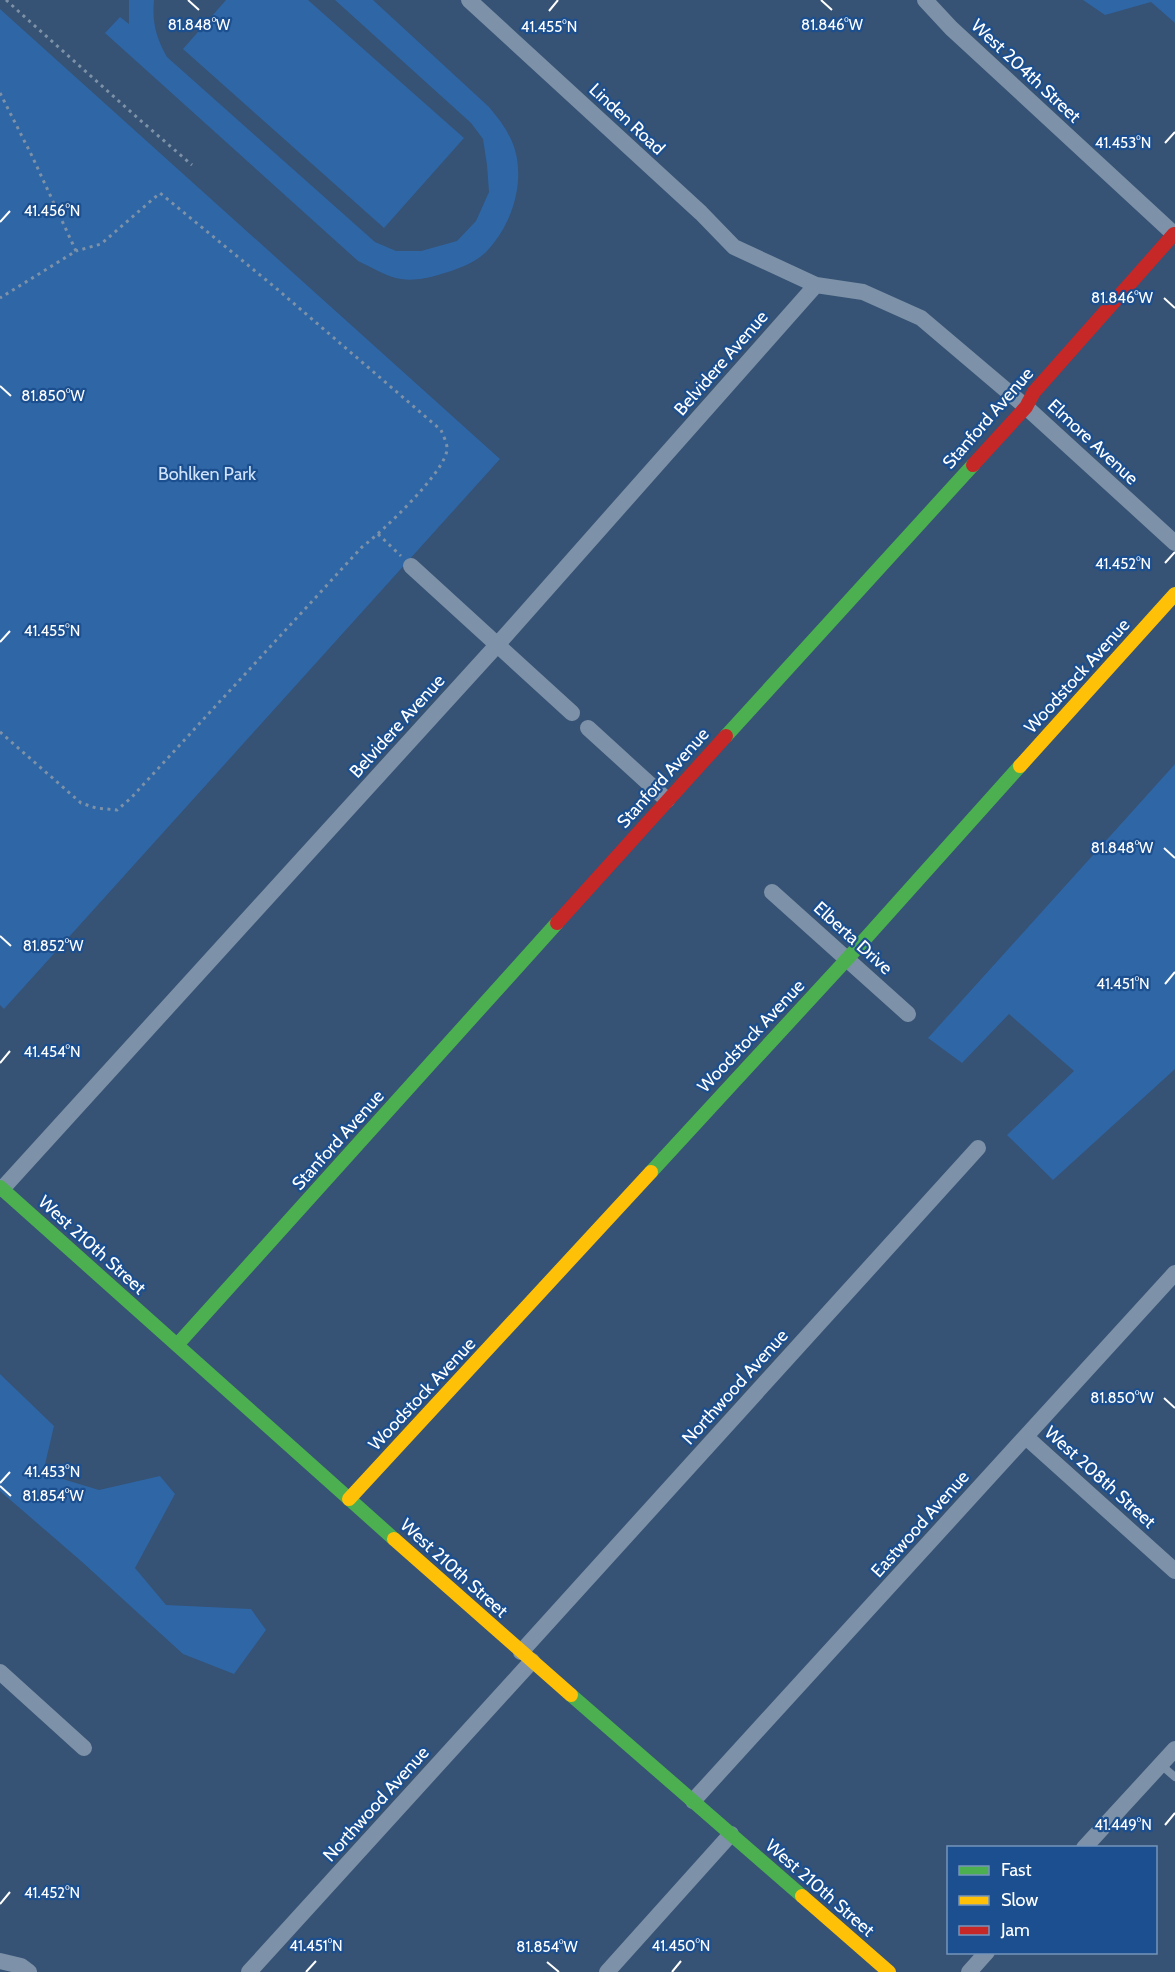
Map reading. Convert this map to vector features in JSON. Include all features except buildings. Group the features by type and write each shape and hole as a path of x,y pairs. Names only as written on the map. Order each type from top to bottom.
{"street":[{"name":"Linden Road","path":"470,0 701,213 734,247 763,260"},
{"name":"West 204th Street","path":"929,4 951,28 1174,235"},
{"name":"Stanford Avenue","path":"177,1345 667,800 1026,406 1034,392 1174,235"},
{"name":"Elmore Avenue","path":"763,260 816,285 863,292 921,318 1026,406 1175,543"},
{"name":"Belvidere Avenue","path":"1,1188 498,644 816,285"},
{"path":"411,566 572,713"},
{"name":"Woodstock Avenue","path":"349,1499 848,958 1175,594"},
{"path":"588,728 667,800"},
{"name":"Elberta Drive","path":"772,892 909,1014"},
{"name":"Northwood Avenue","path":"249,1972 978,1148"},
{"name":"West 210th Street","path":"1,1188 349,1499 889,1972"},
{"name":"Eastwood Avenue","path":"693,1801 1175,1273"},
{"name":"West 208th Street","path":"1026,1437 1175,1570"},
{"path":"0,1672 84,1748"},
{"path":"1086,1846 1175,1749"},
{"path":"607,1972 731,1834"},
{"path":"969,1972 986,1954"},
{"path":"0,1961 21,1966 29,1972"}],"lane":[{"path":"1160,1764 1175,1777"}],"path":[{"path":"6,0 192,165"},
{"path":"0,93 76,251"},
{"path":"0,298 76,251 101,243 160,193 276,288 441,430 447,448 442,466 378,534 362,547 131,798 117,810 96,808 81,802 0,732"},
{"path":"378,534 411,566"}],"green space":[{"path":"129,0 154,0 156,30 167,57 375,242 396,251 421,251 457,241 476,221 489,192 483,139 471,123 335,0 373,0 489,107 507,132 518,163 517,191 509,218 495,242 476,260 426,278 411,280 396,278 358,261 105,33 120,17 129,24"},
{"path":"226,0 308,0 464,138 384,228 183,49"},
{"path":"1083,0 1175,0 1175,23 1151,2 1105,15"},
{"name":"Bohlken Park","path":"0,9 500,459 4,1009 0,1005"},
{"path":"1175,764 1175,1069 1053,1180 1007,1135 1074,1071 1009,1014 962,1063 928,1038"},
{"path":"0,1374 54,1426 43,1473 99,1490 160,1476 175,1494 135,1568 166,1605 251,1609 266,1630 234,1674 183,1654 0,1491"}],"traffic: fast":[{"path":"726,736 973,465"},
{"path":"651,1172 848,958 1020,766"},
{"path":"177,1345 557,923"},
{"path":"0,1187 394,1539"},
{"path":"571,1695 802,1896"}],"traffic: slow":[{"path":"1020,766 1175,594"},
{"path":"349,1499 651,1172"},
{"path":"394,1539 571,1695"},
{"path":"802,1896 889,1972"}],"traffic: jam":[{"path":"973,465 1026,407 1034,392 1174,234"},
{"path":"557,923 726,736"}]}
